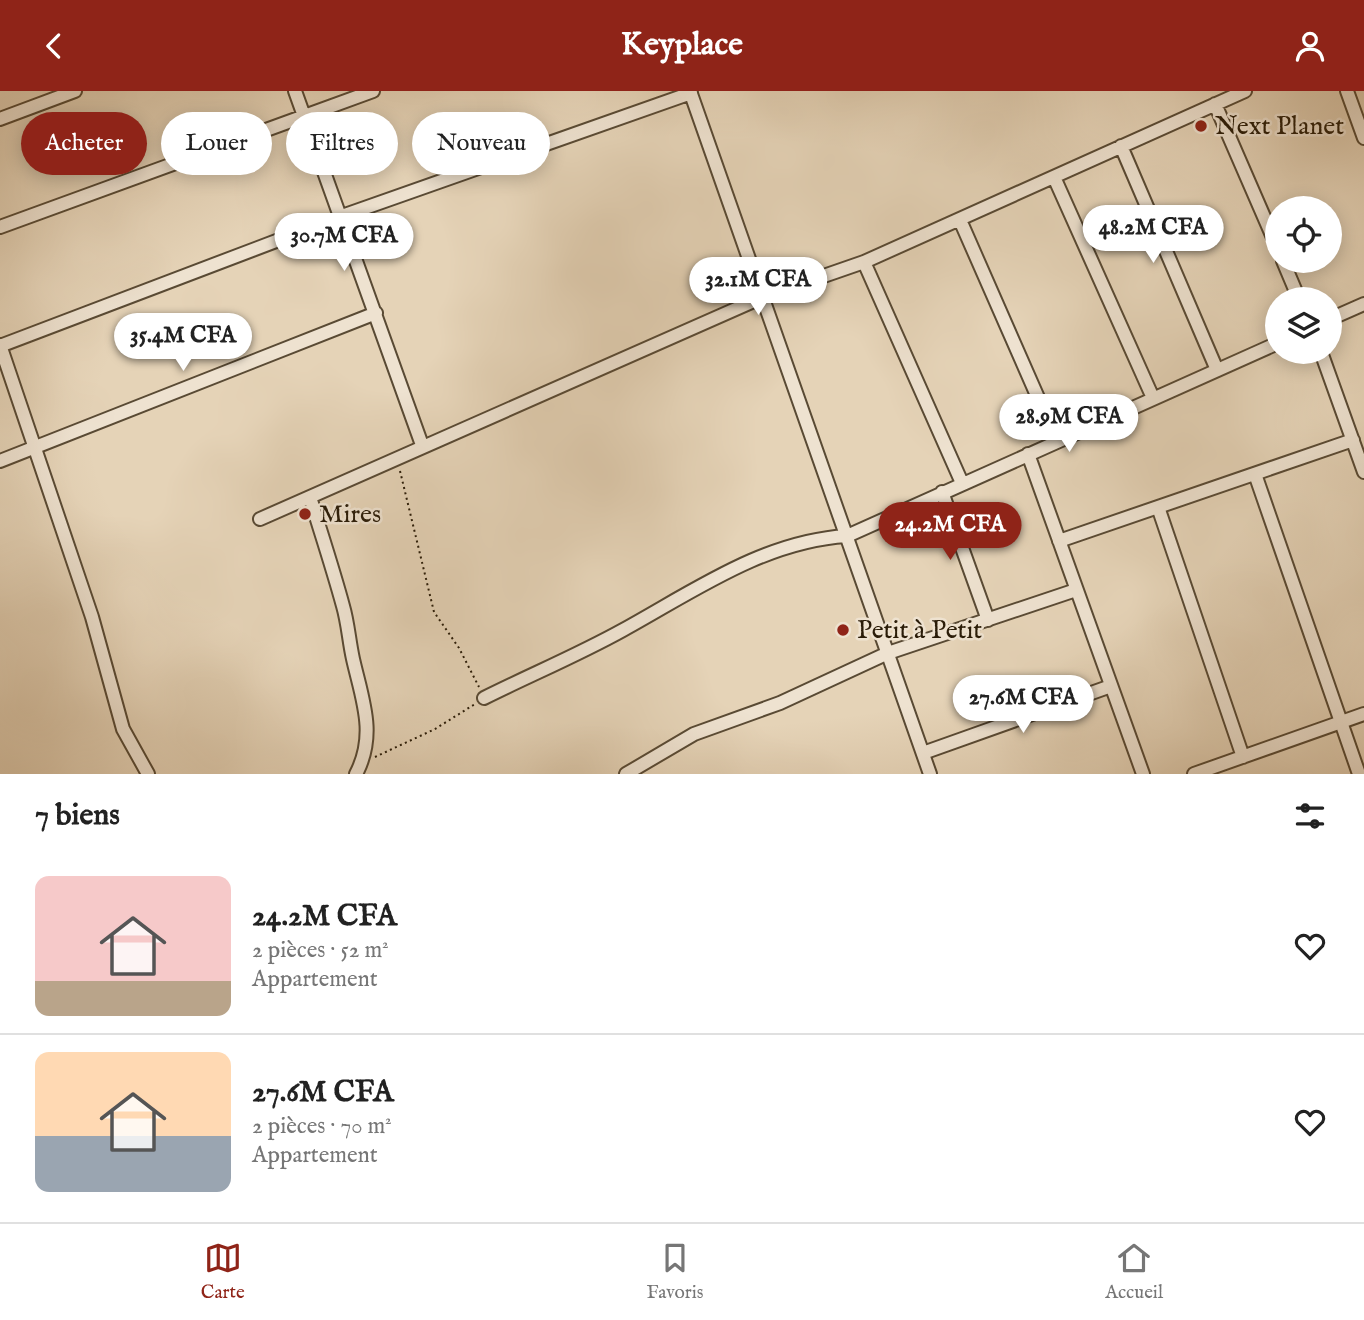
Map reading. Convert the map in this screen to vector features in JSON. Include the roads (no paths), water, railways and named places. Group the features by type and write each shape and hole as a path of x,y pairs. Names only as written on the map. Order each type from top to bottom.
{"street":[{"path":"0,119 75,91"},
{"path":"295,91 303,112"},
{"path":"315,112 373,91"},
{"path":"260,519 422,445 763,297 864,262 1244,91"},
{"path":"1347,91 1364,138"},
{"path":"148,774 123,729 108,667 0,346 342,216 691,92 930,774"},
{"path":"1215,104 1265,219"},
{"path":"0,227 286,123"},
{"path":"1121,146 1217,370"},
{"path":"326,175 422,445"},
{"path":"1054,177 1153,398"},
{"path":"960,220 1057,441"},
{"path":"864,262 962,483"},
{"path":"1342,314 1364,304"},
{"path":"0,461 376,313"},
{"path":"484,698 622,631 766,554 817,538 847,536 1265,349"},
{"path":"1325,364 1364,472"},
{"path":"1059,541 1353,440"},
{"path":"1028,454 1143,774"},
{"path":"1255,474 1359,774"},
{"path":"942,492 988,620"},
{"path":"310,497 343,607 352,659 366,702 368,733 359,768"},
{"path":"1158,507 1243,757"},
{"path":"626,774 694,734 780,703 888,653 1076,590"},
{"path":"923,753 1111,687"},
{"path":"1194,774 1364,714"}],"place":[{"name":"Next Planet","path":"1201,126"},
{"name":"Mires","path":"305,514"},
{"name":"Petit à Petit","path":"843,630"}]}
